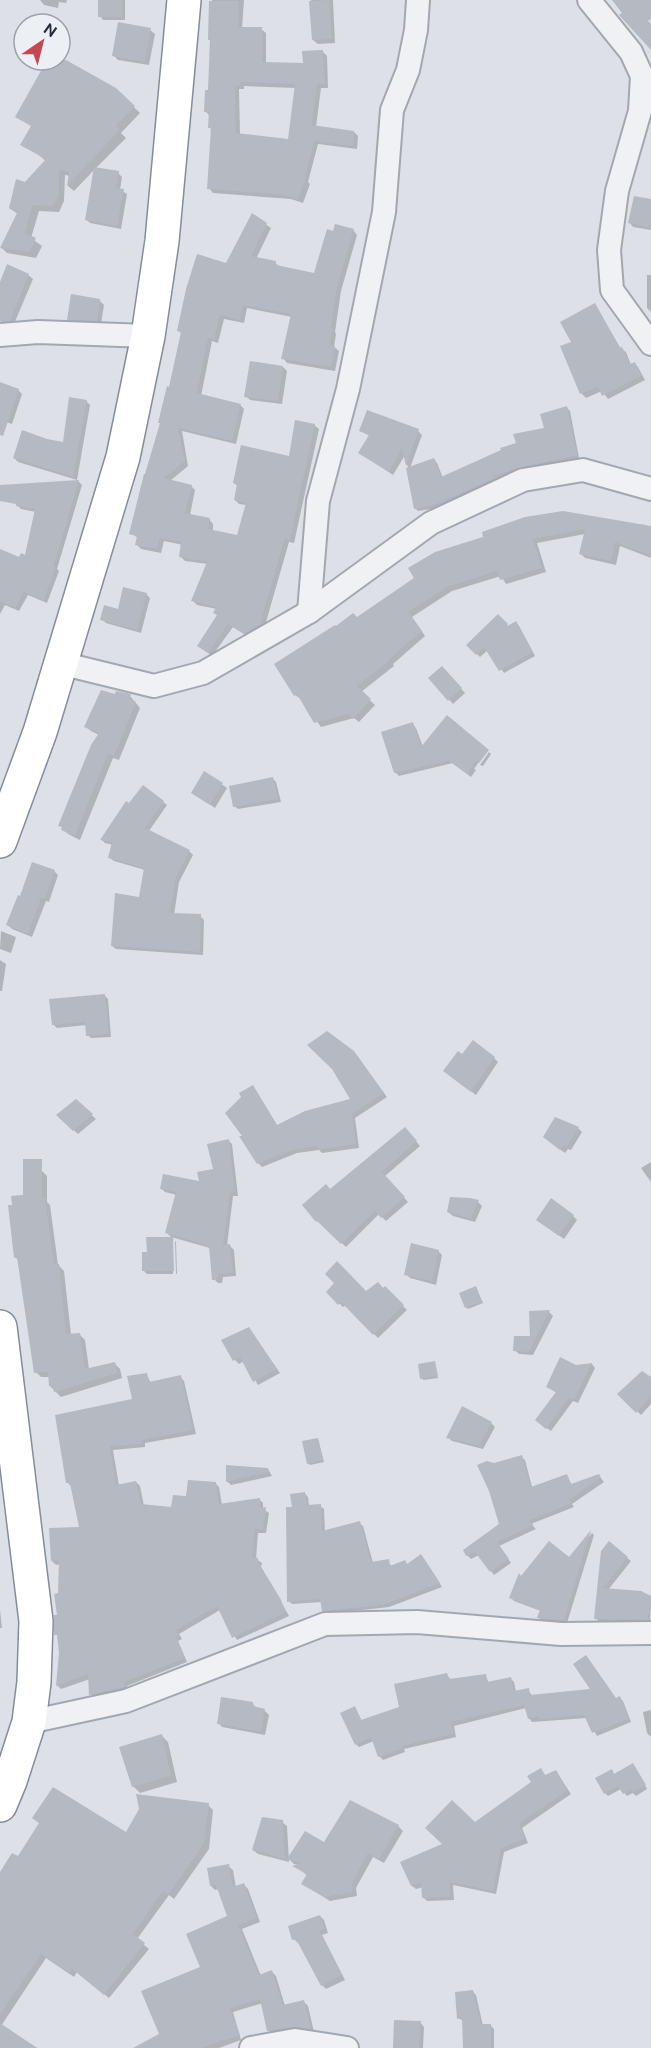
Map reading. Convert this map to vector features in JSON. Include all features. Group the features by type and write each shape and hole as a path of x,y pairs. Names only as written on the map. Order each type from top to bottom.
{"highway":[{"path":"0,841 40,732 123,457 148,336 162,241 184,0"},
{"path":"0,1327 6,1420 36,1621 34,1682 29,1722 0,1805"}],"street":[{"path":"309,612 318,501 348,389 384,212 392,110 408,70 416,30 418,0"},
{"path":"589,0 631,52 642,76 641,145 616,200 609,250 612,290 651,344"},
{"path":"0,335 38,332 148,336"},
{"path":"60,663 154,686 203,673 309,612 431,523 523,480 583,470 651,489"},
{"path":"29,1722 126,1701 325,1624 417,1622 561,1634 651,1633"},
{"path":"251,2048 295,2040 347,2048"}],"building":[{"path":"98,0 122,0 122,17 98,17"},
{"path":"329,0 332,39 312,40 309,1"},
{"path":"612,0 651,0 651,19 648,21 651,24 651,50 619,15 622,13"},
{"path":"209,1 239,1 238,27 262,27 262,62 303,63 302,51 323,50 325,84 317,84 312,125 354,131 353,146 314,141 306,178 298,200 286,195 207,189 211,128 208,128 209,112 204,112 205,90 208,90 210,40 208,40","holes":["241,82 295,84 288,139 236,133 235,86 240,86"]},
{"path":"118,22 151,28 145,62 112,56"},
{"path":"72,63 116,88 135,106 116,126 120,130 67,186 69,172 59,170 59,194 53,206 32,205 25,233 36,238 30,252 0,248 18,211 9,208 16,179 25,182 46,159 20,145 31,126 15,117 40,72 72,72"},
{"path":"94,167 119,171 116,188 124,189 117,226 85,220"},
{"path":"634,196 651,199 651,228 628,223"},
{"path":"252,213 267,223 251,256 276,261 276,265 314,273 327,229 333,231 335,224 354,229 337,287 331,328 333,328 330,345 335,346 331,367 281,359 291,314 243,305 240,320 220,315 214,339 208,338 197,393 241,404 232,441 178,428 185,461 164,478 192,485 185,513 210,518 208,529 237,535 246,503 234,500 237,484 233,483 241,445 289,456 295,420 315,424 290,540 285,538 260,624 244,634 228,624 208,653 197,646 217,615 213,613 216,607 191,601 207,562 179,557 181,542 160,538 157,549 135,545 137,536 129,534 160,423 158,423 167,386 169,387 181,332 177,331 186,289 197,254 226,263"},
{"path":"7,264 29,274 10,321 0,321 0,282"},
{"path":"71,294 100,299 97,321 67,320"},
{"path":"595,303 630,364 635,362 641,376 602,396 598,387 580,394 560,346 571,342 560,322"},
{"path":"250,361 283,366 278,401 244,397"},
{"path":"0,382 19,389 3,436 0,435"},
{"path":"69,397 87,400 73,477 13,458 22,430 63,442"},
{"path":"567,406 577,455 518,468 494,476 495,478 434,505 414,509 406,468 434,458 441,477 501,450 500,448 516,443 513,434 544,428 540,414"},
{"path":"367,410 419,429 406,466 402,449 389,472 358,453 369,435 359,431"},
{"path":"79,480 54,565 56,566 44,600 24,592 15,608 0,601 0,549 19,557 21,553 25,555 35,509 0,501 0,485"},
{"path":"563,511 651,526 651,556 615,542 611,561 579,554 585,529 533,539 542,568 500,580 497,571 447,587 408,612 422,631 357,686 371,699 353,719 348,714 314,723 297,694 294,696 274,664 353,613 357,617 414,578 408,568 435,552 483,537 482,532 525,517"},
{"path":"123,587 147,593 137,630 100,620 104,605 118,609"},
{"path":"498,614 508,624 504,628 516,621 533,652 499,671 484,647 476,655 466,645"},
{"path":"442,666 462,688 448,701 428,678"},
{"path":"101,690 115,694 116,691 131,694 129,699 136,702 114,756 108,754 75,836 61,830 62,827 58,826 91,745 99,733 84,727"},
{"path":"447,715 489,750 479,763 476,761 467,774 449,761 394,773 381,732 413,722 421,747"},
{"path":"204,771 223,783 210,805 191,793"},
{"path":"273,777 278,799 233,807 229,786"},
{"path":"143,785 164,801 145,828 190,850 176,877 170,913 201,914 200,952 111,946 115,893 139,897 144,868 108,858 112,842 100,840 126,801 129,803"},
{"path":"32,862 55,870 45,899 41,898 28,934 6,925 18,895 20,896"},
{"path":"105,994 109,1034 86,1036 85,1022 52,1025 49,999"},
{"path":"327,1031 354,1051 384,1093 352,1114 356,1144 317,1150 317,1146 293,1150 257,1164 239,1136 242,1136 225,1113 241,1097 239,1093 253,1085 277,1125 305,1111 350,1099 332,1069 307,1045"},
{"path":"473,1040 495,1057 471,1092 443,1071 458,1051 462,1054"},
{"path":"76,1099 93,1114 73,1131 56,1115"},
{"path":"555,1117 579,1127 567,1147 563,1146 560,1150 543,1137"},
{"path":"405,1127 417,1141 382,1172 405,1197 381,1218 375,1211 341,1244 316,1222 302,1205 326,1184 330,1189"},
{"path":"229,1139 235,1192 230,1193 223,1245 230,1244 233,1273 219,1274 218,1280 212,1280 209,1246 165,1233 176,1192 160,1189 163,1174 199,1181 197,1172 213,1169 207,1144"},
{"path":"23,1159 42,1159 42,1199 45,1198 54,1264 59,1264 66,1334 80,1333 85,1369 115,1362 118,1373 54,1392 53,1386 49,1386 48,1372 34,1373 17,1257 14,1258 8,1205 12,1205 11,1196 23,1195"},
{"path":"450,1197 479,1200 471,1219 447,1212"},
{"path":"551,1198 574,1215 559,1236 536,1220"},
{"path":"146,1237 173,1237 174,1271 142,1271 142,1252 147,1252"},
{"path":"411,1243 439,1250 432,1281 404,1275"},
{"path":"337,1261 366,1291 378,1282 404,1305 373,1335 341,1302 338,1305 326,1292 334,1283 325,1274"},
{"path":"476,1286 482,1302 465,1308 459,1293"},
{"path":"550,1310 529,1352 513,1351 514,1336 530,1336 529,1311"},
{"path":"249,1327 277,1369 253,1382 240,1357 233,1361 221,1340"},
{"path":"560,1357 576,1365 592,1363 574,1400 569,1398 546,1429 535,1420 556,1392 546,1387"},
{"path":"435,1361 438,1376 420,1379 418,1364"},
{"path":"642,1371 651,1377 651,1397 636,1413 617,1394"},
{"path":"147,1373 149,1382 181,1375 193,1430 142,1440 142,1444 110,1446 116,1485 136,1481 141,1504 171,1507 173,1495 186,1496 188,1480 216,1482 219,1504 260,1498 260,1508 266,1507 263,1530 255,1529 252,1557 258,1558 258,1562 286,1612 232,1638 217,1606 176,1630 179,1635 176,1637 185,1658 124,1682 125,1687 89,1695 88,1674 56,1686 59,1653 57,1635 54,1635 54,1615 57,1615 54,1594 58,1593 59,1561 51,1561 49,1528 79,1527 70,1483 66,1483 55,1415 132,1399 127,1376"},
{"path":"462,1406 492,1422 479,1446 446,1438"},
{"path":"318,1438 323,1460 307,1464 302,1441"},
{"path":"522,1455 531,1487 567,1474 571,1484 599,1474 601,1478 569,1500 572,1503 528,1521 534,1525 497,1542 509,1559 490,1572 475,1552 466,1556 463,1550 499,1524 489,1491 477,1465"},
{"path":"226,1465 268,1468 269,1472 226,1482"},
{"path":"305,1492 307,1505 321,1504 322,1531 360,1521 371,1562 389,1559 390,1566 405,1560 407,1564 421,1554 440,1583 383,1605 322,1611 320,1599 287,1602 286,1507 292,1507 290,1494"},
{"path":"591,1530 564,1620 537,1618 540,1610 509,1598 519,1573 521,1576 549,1541 569,1557"},
{"path":"609,1541 628,1557 603,1588 641,1591 651,1596 651,1609 647,1620 594,1619 601,1551"},
{"path":"586,1655 616,1698 620,1696 629,1719 592,1733 584,1715 539,1719 538,1716 528,1719 524,1705 451,1722 454,1734 402,1746 403,1748 378,1757 371,1737 355,1745 340,1713 355,1706 361,1720 399,1707 394,1684 447,1673 449,1679 486,1674 487,1682 511,1677 514,1691 529,1688 530,1695 590,1689 573,1664"},
{"path":"221,1697 253,1702 253,1706 265,1709 261,1732 217,1724"},
{"path":"162,1734 171,1776 132,1787 119,1747"},
{"path":"633,1763 646,1785 632,1793 630,1790 623,1794 618,1786 604,1794 595,1778 612,1769 614,1774"},
{"path":"541,1768 545,1775 556,1770 568,1790 519,1824 525,1839 501,1848 493,1891 450,1882 450,1897 422,1898 421,1882 411,1886 400,1862 442,1844 425,1828 452,1800 475,1822 531,1782 527,1776"},
{"path":"53,1787 126,1832 139,1809 136,1794 209,1803 204,1844 168,1895 163,1891 133,1934 145,1943 104,1995 71,1968 68,1973 41,1954 0,2015 0,1872 12,1853 18,1856 39,1823 32,1818"},
{"path":"350,1800 399,1825 379,1859 368,1853 352,1883 353,1892 324,1897 301,1884 307,1874 292,1866 301,1863 287,1859 305,1831 324,1842"},
{"path":"262,1817 283,1820 285,1859 252,1850"},
{"path":"229,1864 233,1887 244,1883 257,1918 238,1925 259,1975 272,1970 283,2005 304,2000 311,2029 293,2027 267,2031 260,1999 230,2008 240,2035 201,2048 133,2048 159,2034 141,1991 200,1967 186,1934 227,1916 216,1885 210,1886 207,1868"},
{"path":"320,1915 325,1929 319,1931 342,1975 321,1986 296,1939 292,1940 288,1926"},
{"path":"473,1990 481,2024 491,2024 491,2048 463,2048 462,2018 457,2019 455,1992"},
{"path":"394,2020 421,2021 419,2048 393,2048"},
{"path":"0,2023 37,2048 0,2048"}]}
